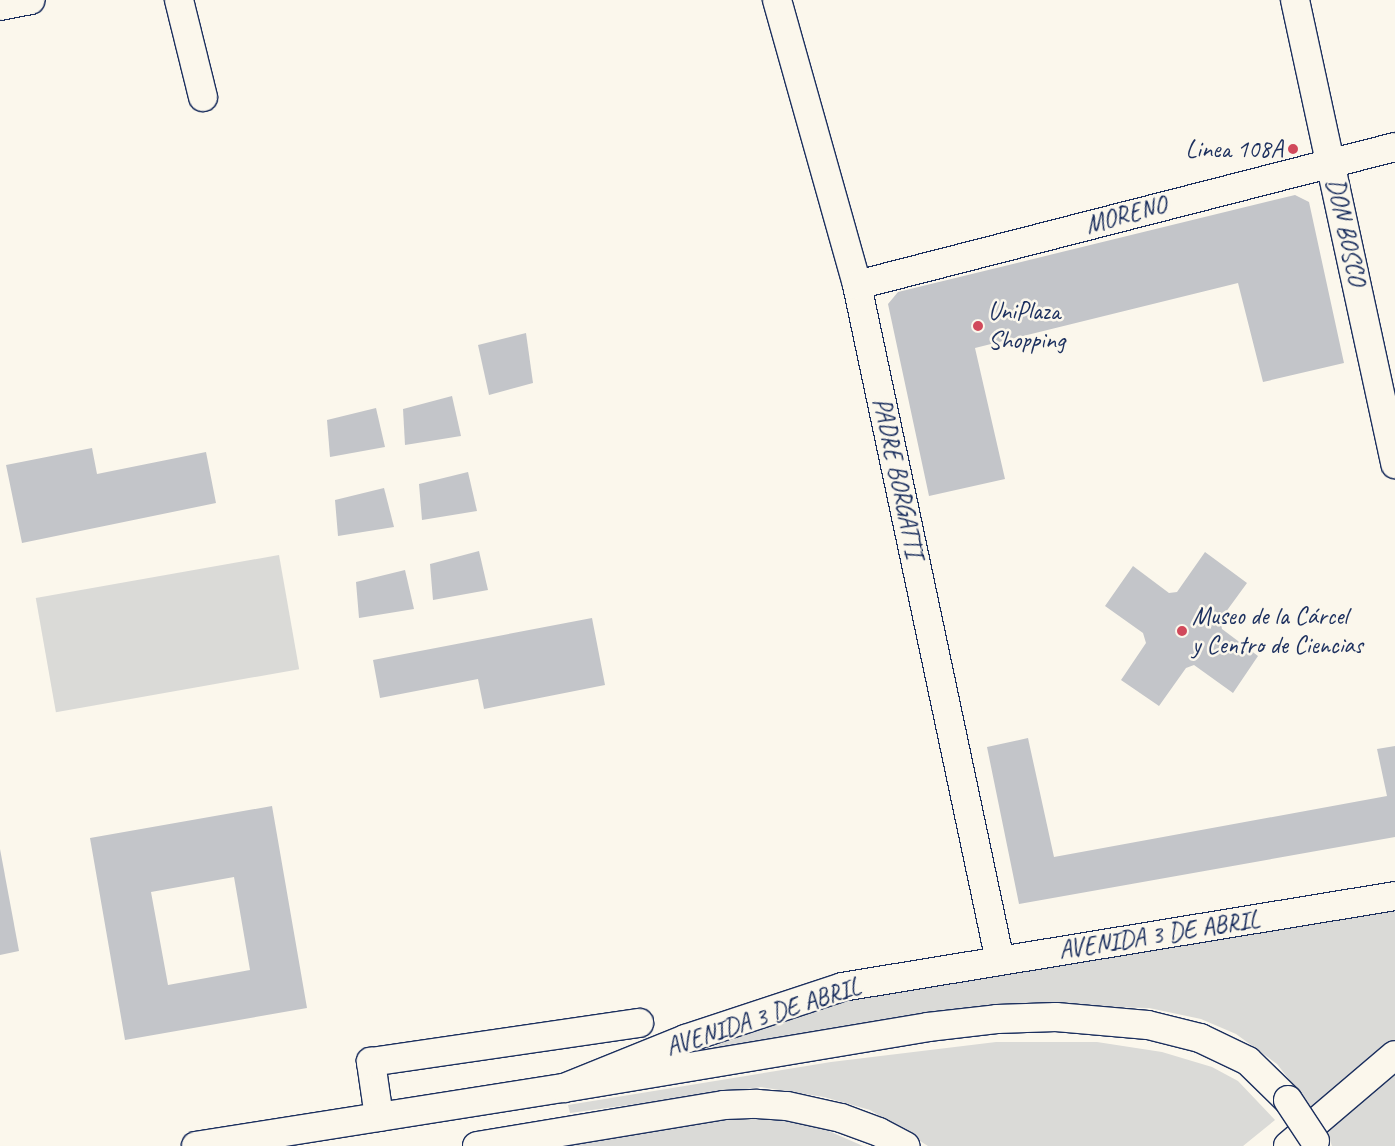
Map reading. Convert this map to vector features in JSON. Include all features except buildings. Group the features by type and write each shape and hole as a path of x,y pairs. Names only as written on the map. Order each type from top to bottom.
{"main road":[{"path":"0,6 30,0"},
{"path":"179,0 203,97"},
{"name":"PADRE BORGATTI","path":"777,0 857,285 1000,961"},
{"name":"DON BOSCO","path":"1295,0 1331,162 1388,393 1395,464"},
{"name":"MORENO","path":"857,285 1395,147"},
{"name":"AVENIDA 3 DE ABRIL","path":"196,1146 564,1088 685,1039 842,987 1395,896"},
{"path":"564,1088 928,1027 997,1019 1056,1017 1148,1025 1200,1038 1248,1061 1288,1100 1317,1143"},
{"path":"379,1117 371,1062 639,1023"},
{"path":"1288,1146 1395,1055"},
{"path":"477,1146 724,1105 757,1104 787,1106 842,1118 879,1132 904,1146"}],"shaded area":[{"path":"279,555 299,669 56,712 36,598"},
{"path":"1395,910 1395,1046 1316,1114 1277,1064 1236,1034 1201,1019 1149,1008 1052,1006 706,1054 708,1049 803,1009 941,980 1144,951"},
{"path":"996,1042 1097,1042 1162,1052 1212,1067 1238,1081 1275,1120 1243,1146 928,1146 870,1110 824,1097 761,1087 570,1113 568,1105 831,1062"},
{"path":"1395,1067 1395,1146 1332,1146 1325,1127"},
{"path":"725,1115 806,1121 863,1146 537,1146"}],"place":[{"name":"Linea 108A","path":"1293,149"},
{"name":"UniPlaza Shopping","path":"978,326"},
{"name":"Museo de la Cárcel y Centro de Ciencias","path":"1182,631"}]}
